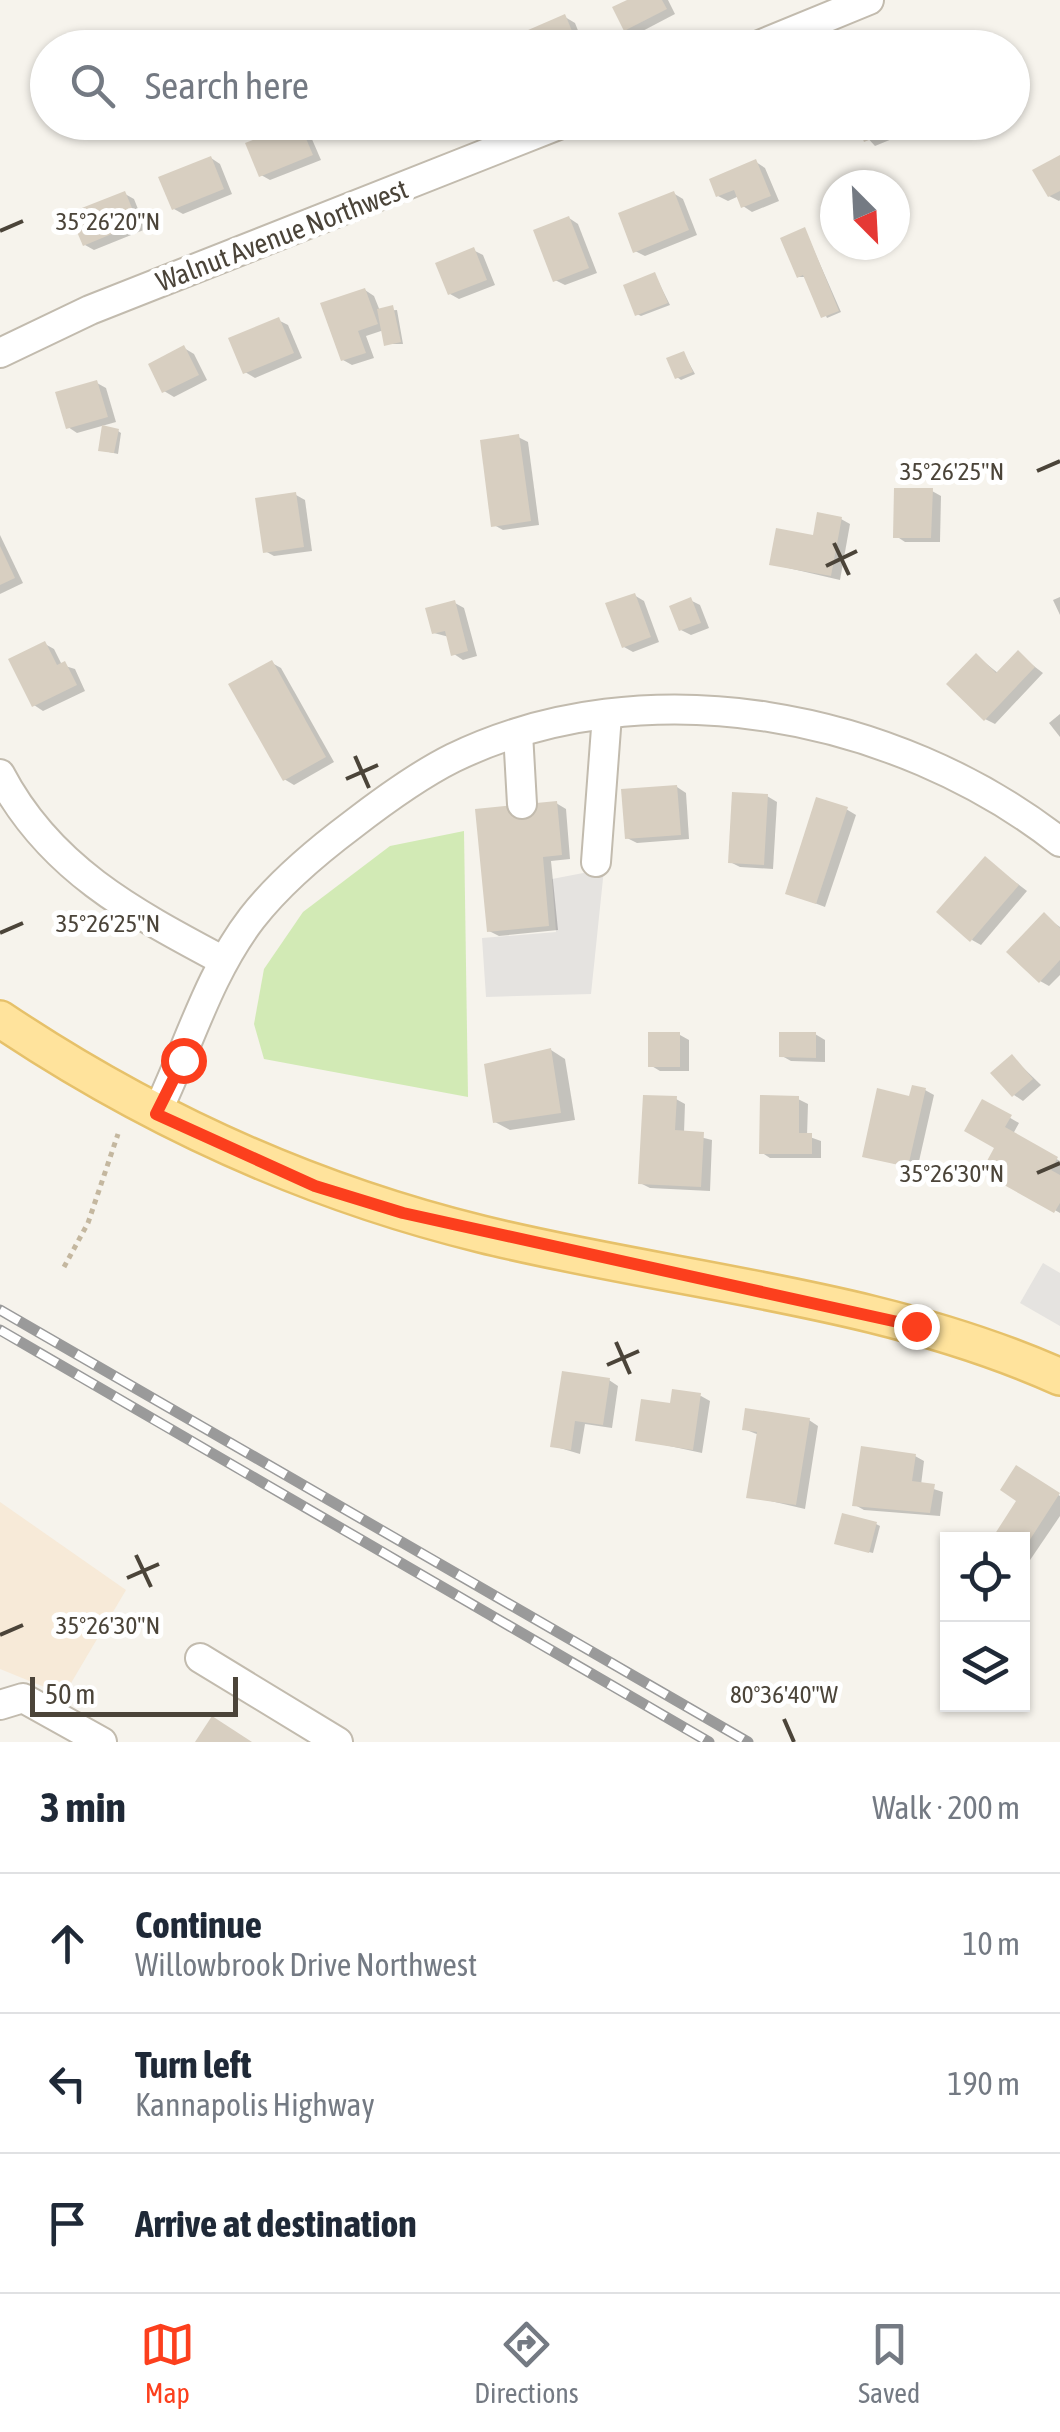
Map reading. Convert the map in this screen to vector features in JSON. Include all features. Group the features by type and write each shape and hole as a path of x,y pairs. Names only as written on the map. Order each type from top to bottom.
{"main road":[{"path":"0,1019 156,1114 315,1186 403,1213 916,1326 1008,1354 1060,1376"}],"street":[{"path":"796,30 869,0"},
{"name":"Walnut Avenue Northwest","path":"0,352 90,310 520,140"},
{"path":"156,1114 222,960 275,891 378,805 452,759 518,733 628,711 795,720 855,735 930,764 1060,842"},
{"path":"596,862 607,715"},
{"path":"518,733 522,804"},
{"path":"0,774 26,818 71,868 111,898 222,960"},
{"path":"200,1658 338,1742"},
{"path":"0,1705 24,1698 102,1742"}],"path":[{"path":"64,1267 88,1223 118,1134"}],"shaded area":[{"path":"604,869 591,994 486,997 482,938 556,932 552,879"},
{"path":"1043,1263 1060,1273 1060,1326 1020,1303"},
{"path":"0,1502 126,1590 64,1695 0,1669"}],"green space":[{"path":"464,831 468,1097 264,1059 254,1024 264,969 303,912 390,846"}],"building":[{"path":"627,0 662,0 667,9 624,30 612,7"},
{"path":"565,14 572,30 528,30"},
{"path":"307,140 313,155 259,177 245,143"},
{"path":"1060,155 1060,191 1048,197 1032,170"},
{"path":"211,156 224,189 172,210 158,177"},
{"path":"756,159 771,196 741,208 734,190 716,197 709,179"},
{"path":"125,191 138,223 83,246 69,213"},
{"path":"674,191 689,230 633,253 618,213"},
{"path":"569,216 589,268 553,282 533,230"},
{"path":"805,227 839,311 821,318 803,275 797,278 780,238"},
{"path":"474,247 487,280 448,295 435,263"},
{"path":"655,272 668,303 635,316 623,285"},
{"path":"365,288 378,324 358,331 366,353 341,361 320,303"},
{"path":"393,305 401,342 384,346 377,309"},
{"path":"279,317 294,353 243,374 228,338"},
{"path":"184,345 199,375 162,393 148,364"},
{"path":"684,351 693,372 675,379 666,358"},
{"path":"97,380 108,417 66,429 55,392"},
{"path":"102,425 119,429 114,453 98,451"},
{"path":"519,434 531,521 491,527 480,440"},
{"path":"894,488 933,488 931,538 893,538"},
{"path":"296,492 304,547 263,553 255,498"},
{"path":"817,512 842,517 831,576 769,565 776,528 813,535"},
{"path":"0,546 15,578 0,585"},
{"path":"635,593 651,637 622,648 605,603"},
{"path":"691,597 701,623 679,631 669,606"},
{"path":"455,600 468,651 451,656 445,631 432,634 425,608"},
{"path":"45,641 57,665 65,661 77,685 32,707 8,659"},
{"path":"1018,650 1035,667 984,721 946,684 976,653 996,673"},
{"path":"272,660 326,757 283,781 228,684"},
{"path":"677,785 681,835 625,839 621,789"},
{"path":"732,792 768,794 764,865 728,863"},
{"path":"816,797 848,807 816,904 785,894"},
{"path":"557,801 562,855 543,857 549,926 487,932 475,809"},
{"path":"985,856 1019,885 970,942 936,912"},
{"path":"1044,912 1060,928 1060,960 1039,983 1006,952"},
{"path":"648,1032 680,1032 680,1067 648,1067"},
{"path":"779,1032 816,1032 816,1058 779,1057"},
{"path":"551,1048 561,1113 493,1123 484,1064"},
{"path":"1012,1054 1033,1079 1012,1097 990,1073"},
{"path":"912,1085 926,1088 908,1167 862,1157 877,1088 909,1096"},
{"path":"643,1095 677,1096 675,1130 704,1132 701,1187 638,1184"},
{"path":"760,1095 799,1096 799,1133 812,1133 812,1154 759,1154"},
{"path":"982,1099 1012,1115 1005,1127 1058,1157 1051,1170 1060,1175 1060,1203 1054,1213 981,1172 994,1148 964,1131"},
{"path":"562,1371 610,1378 603,1425 575,1421 571,1450 550,1447"},
{"path":"672,1389 701,1393 693,1450 635,1441 641,1399 670,1403"},
{"path":"745,1408 810,1418 796,1505 746,1498 757,1432 742,1430"},
{"path":"861,1446 916,1454 912,1481 935,1484 930,1513 852,1506"},
{"path":"1016,1465 1060,1493 1030,1540 1030,1532 996,1532 1016,1501 1000,1490"},
{"path":"842,1513 877,1522 869,1553 834,1544"},
{"path":"212,1716 252,1742 195,1742"}],"railway":[{"path":"0,1310 748,1742"},
{"path":"0,1330 709,1742"}],"route":[{"path":"183,1060 156,1114 315,1186 484,1234 916,1326"}]}
